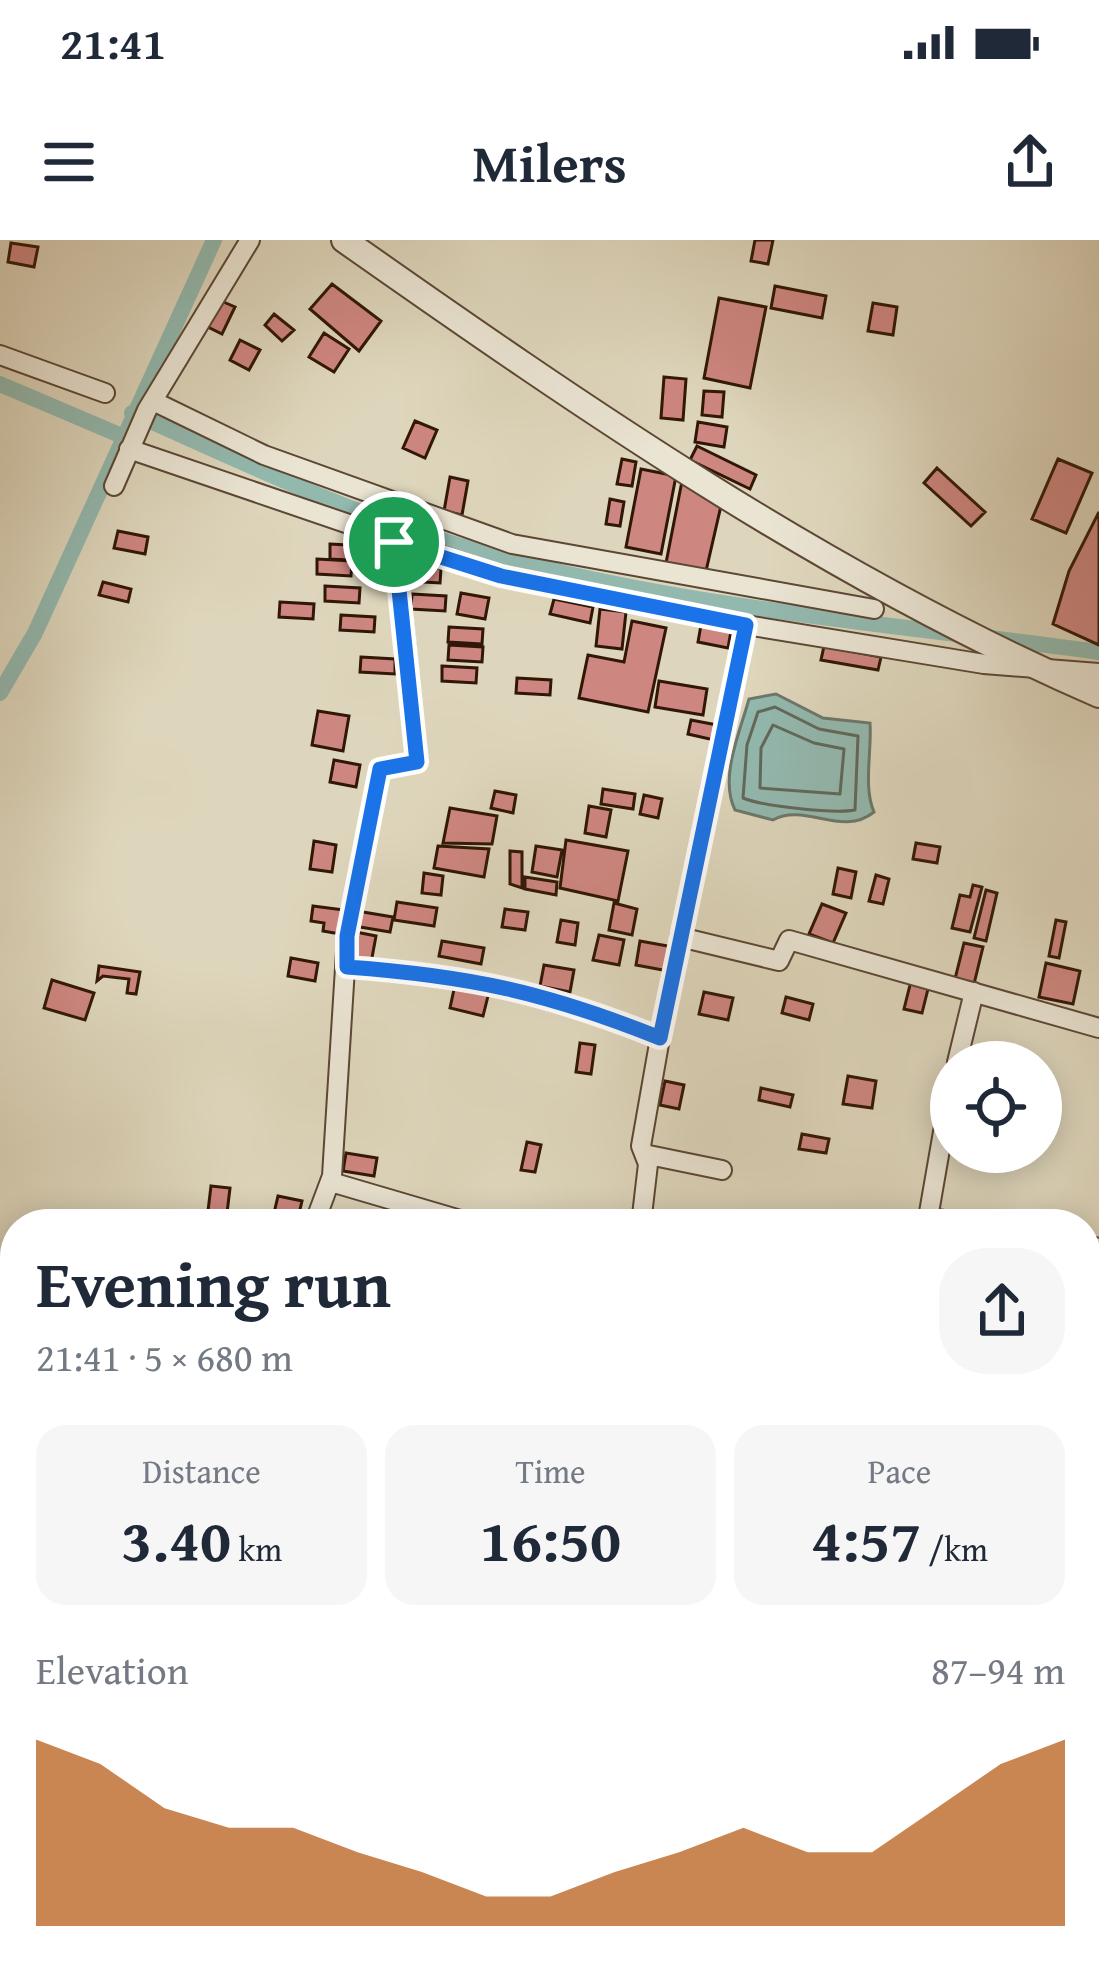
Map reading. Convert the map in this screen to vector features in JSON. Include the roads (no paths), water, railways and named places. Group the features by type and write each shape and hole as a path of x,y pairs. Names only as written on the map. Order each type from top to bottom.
{"street":[{"path":"114,486 150,405 250,240"},
{"path":"344,240 643,446 930,611 1099,695"},
{"path":"0,355 105,393"},
{"path":"150,405 263,455 512,544 874,609"},
{"path":"132,443 394,542 501,576 746,625 1099,673"},
{"path":"320,1209 331,1182 347,936 380,769 417,762 394,542"},
{"path":"641,1209 660,1038 746,625"},
{"path":"680,937 779,961 789,940 1099,1028"},
{"path":"347,967 449,974 558,998 660,1038"},
{"path":"962,1041 974,992"},
{"path":"644,1154 722,1170"},
{"path":"929,1209 936,1173"},
{"path":"331,1182 423,1209"}],"water":[{"path":"776,694 823,718 870,723 868,780 874,812 849,822 798,815 773,820 735,810 730,770 749,699"}],"waterway":[{"path":"0,693 35,633 214,240"},
{"path":"0,384 122,436"},
{"path":"132,413 364,513 524,563 769,610 1099,652"}]}
